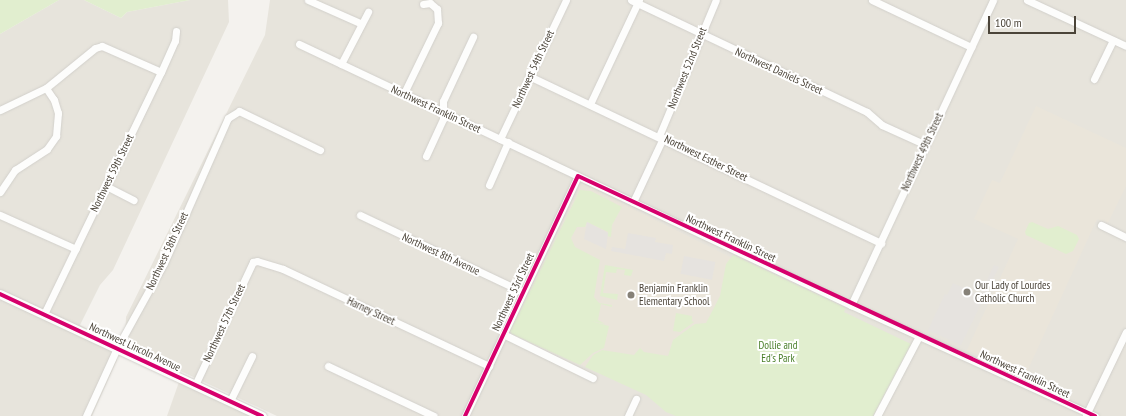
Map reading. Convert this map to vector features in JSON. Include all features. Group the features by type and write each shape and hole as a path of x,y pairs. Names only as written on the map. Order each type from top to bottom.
{"street":[{"path":"308,0 360,23"},
{"name":"Northwest 54th Street","path":"500,139 566,0"},
{"name":"Northwest 52nd Street","path":"633,202 698,44 700,33 716,0"},
{"path":"872,0 971,47"},
{"name":"Northwest 49th Street","path":"851,304 881,243 993,0"},
{"path":"1027,0 1126,46"},
{"path":"590,104 636,1"},
{"name":"Northwest Daniels Street","path":"636,1 867,112 882,125 926,145"},
{"path":"404,93 438,23 438,9 430,2 423,4"},
{"path":"341,64 360,23 368,12"},
{"name":"Northwest 59th Street","path":"44,314 161,72 175,41 176,31"},
{"path":"426,156 444,112 443,101 472,36"},
{"path":"1094,79 1114,40"},
{"name":"Northwest Franklin Street","path":"299,44 919,336 1087,414 1095,416"},
{"path":"0,110 46,88 95,48 102,46 161,72"},
{"name":"Northwest Esther Street","path":"529,76 661,137 881,243"},
{"path":"0,192 15,170 47,149 56,136 58,113 54,100 46,88"},
{"name":"Northwest 58th Street","path":"86,416 117,348 164,263 228,118 239,112 320,150"},
{"path":"489,185 508,142"},
{"name":"Northwest 53rd Street","path":"465,416 578,176"},
{"path":"106,186 134,200"},
{"path":"0,215 76,249"},
{"name":"Northwest 8th Avenue","path":"360,215 523,292"},
{"path":"1101,226 1126,237"},
{"name":"Harney Street","path":"253,262 257,261 283,269 489,366"},
{"name":"Northwest 57th Street","path":"195,384 253,262"},
{"name":"Northwest Lincoln Avenue","path":"0,294 262,416"},
{"path":"1087,414 1126,332"},
{"path":"503,334 593,378"},
{"path":"877,416 919,336"},
{"path":"230,401 252,356"},
{"path":"328,366 434,416"},
{"path":"628,416 636,399"}],"shaded area":[{"path":"59,0 84,0 121,18 127,12 190,0 228,0 229,22 113,270 100,285 80,325 112,342 117,360 92,416 0,416 0,34"},
{"path":"270,0 1126,0 1126,416 277,416 129,347 125,342 126,317 265,35"},
{"path":"1036,106 1126,148 1126,186 1108,223 1097,219 1025,376 967,350 1018,239 974,219 992,180 1000,183"},
{"name":"Benjamin Franklin Elementary School","path":"581,184 750,267 677,408 513,334 511,329"},
{"path":"587,222 608,233 606,249 584,239"},
{"path":"628,233 656,238 655,242 673,245 672,254 666,253 664,261 611,251 612,247 625,249"},
{"path":"684,256 715,262 712,280 681,274"},
{"path":"994,265 999,267 961,345 928,330 945,294 947,295 953,283 980,295"},
{"path":"179,382 251,416 167,416"}],"green space":[{"path":"0,0 59,0 0,34"},
{"path":"84,0 190,0 127,12 121,18"},
{"path":"580,190 591,191 622,207 612,225 611,237 607,236 608,232 587,222 585,227 577,227 571,238 575,247 600,260 594,297 599,303 612,305 612,307 601,304 598,320 605,324 591,321 609,326 604,348 593,353 580,365 512,334 509,330 515,322"},
{"path":"1032,222 1048,229 1058,226 1077,235 1079,239 1073,251 1066,254 1026,235 1025,232 1029,223"},
{"name":"Dollie and Ed's Park","path":"733,255 846,308 844,312 911,344 873,416 676,416 666,412 646,395 585,367 593,355 602,350 634,355 640,348 644,352 668,356 673,340 695,324 706,323 720,296 726,264"},
{"path":"605,265 633,270 631,276 624,275 625,270 617,269 616,273 606,272 603,293 618,294 617,300 600,296"},
{"path":"676,313 692,316 692,321 694,322 680,332 673,331"}],"cycle path":[{"path":"465,416 578,176 1095,416"},
{"path":"0,294 262,416"}],"place":[{"name":"Our Lady of Lourdes Catholic Church","path":"967,292"},
{"name":"Benjamin Franklin Elementary School","path":"631,295"}]}
